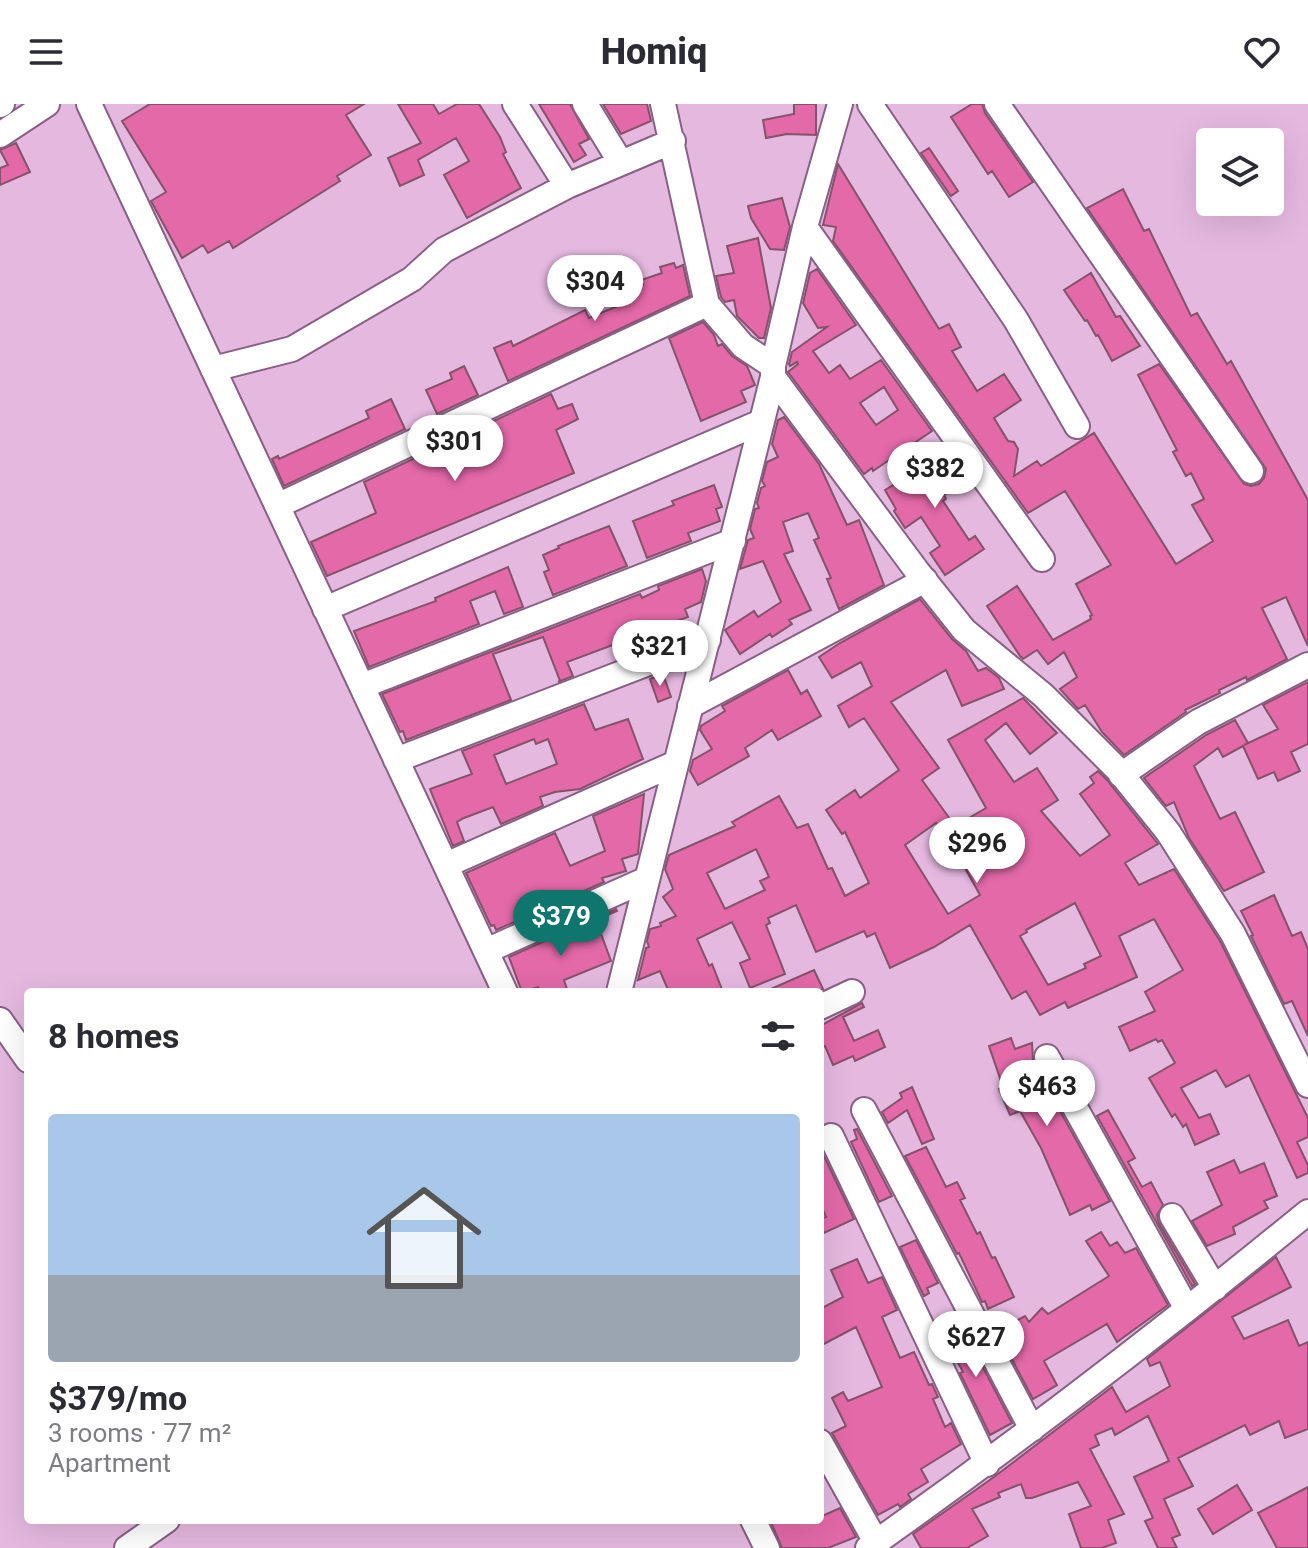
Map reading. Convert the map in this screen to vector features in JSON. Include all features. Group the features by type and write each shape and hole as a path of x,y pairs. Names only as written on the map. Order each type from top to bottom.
{"street":[{"path":"0,135 47,104"},
{"path":"89,104 503,988"},
{"path":"515,104 567,186"},
{"path":"585,104 621,163"},
{"path":"663,104 707,304 743,346 773,372 964,630 1043,695 1121,775 1168,832 1233,934 1308,1085"},
{"path":"620,988 733,541 805,227 840,104"},
{"path":"870,104 1016,320 1077,426"},
{"path":"997,104 1251,471"},
{"path":"213,369 292,349 412,279 444,250 567,186 673,141"},
{"path":"805,227 1042,559"},
{"path":"279,505 707,304"},
{"path":"325,609 761,422"},
{"path":"362,686 733,541"},
{"path":"690,706 925,580"},
{"path":"396,760 708,640"},
{"path":"1121,775 1198,722 1308,665"},
{"path":"446,865 676,763"},
{"path":"486,951 647,879"},
{"path":"824,1005 852,992"},
{"path":"0,1020 24,1054"},
{"path":"1047,1057 1187,1309"},
{"path":"864,1110 1032,1429"},
{"path":"831,1136 987,1464"},
{"path":"824,1450 872,1545 987,1464 1308,1212"},
{"path":"1172,1216 1215,1288"},
{"path":"127,1548 161,1524"},
{"path":"755,1524 767,1548"}],"building":[{"path":"150,104 364,104 346,115 371,155 337,176 340,181 233,248 229,241 208,253 203,245 182,258 151,201 166,192 122,121"},
{"path":"398,104 433,104 439,114 457,104 479,104 500,137 506,152 503,154 521,188 467,218 444,175 469,161 456,138 418,160 424,175 400,186 388,158 421,143"},
{"path":"539,104 570,104 589,139 579,144 586,155 574,162"},
{"path":"603,104 647,104 651,121 621,134"},
{"path":"794,104 816,104 816,135 787,134 766,138 763,120 794,114"},
{"path":"972,104 982,104 985,113 1033,182 1009,197 992,171 988,174 951,117"},
{"path":"16,143 30,172 0,185 0,168 8,165 0,150"},
{"path":"929,148 958,191 951,196 921,153"},
{"path":"838,164 939,329 949,324 961,347 952,351 977,391 1004,374 1021,400 994,418 1008,441 1014,442 1018,449 1014,476 1037,461 1041,466 1094,433 1176,564 1213,541 1192,505 1204,499 1191,473 1186,476 1173,452 1177,450 1138,375 1159,364 1244,484 1259,484 1266,469 1087,208 1123,189 1144,231 1149,229 1191,316 1197,313 1227,364 1231,361 1308,500 1308,646 1286,597 1262,608 1287,659 1247,680 1246,677 1219,690 1220,693 1185,710 1124,755 1102,732 1085,705 1078,709 1060,689 1077,677 1064,652 1048,664 1037,650 1023,659 1020,656 987,606 1017,586 1053,640 1091,619 1092,615 1076,584 1111,565 1065,491 1028,513 833,241 836,227 823,225"},
{"path":"782,198 790,227 784,250 770,249 751,218 748,206"},
{"path":"758,238 771,308 764,338 759,338 737,316 734,300 725,302 721,297 716,276 734,273 727,246"},
{"path":"674,263 676,268 683,265 690,296 508,381 494,348 511,341 513,346 585,310 589,318 625,303 622,292 643,285 641,280 662,273 660,267"},
{"path":"817,269 856,325 813,351 829,373 840,365 850,379 881,360 932,431 864,474 788,372 798,364 789,364 792,352 827,327 818,328 803,303 810,273","holes":["884,387 898,410 876,425 860,403"]},
{"path":"1091,273 1116,317 1120,316 1140,346 1112,361 1098,335 1064,290"},
{"path":"703,322 714,335 718,346 722,344 732,356 747,366 755,385 741,391 746,402 701,421 669,338"},
{"path":"464,366 478,395 437,414 426,390 452,379 450,373"},
{"path":"551,394 558,409 572,404 578,419 556,430 574,473 327,576 311,542 376,513 364,482"},
{"path":"391,399 405,429 284,486 272,459 278,456 279,459 369,418 366,411"},
{"path":"784,417 819,464 847,525 859,520 884,585 839,609 827,579 831,578 814,540 819,538 808,513 783,522 793,551 784,554 811,610 789,620 792,624 740,654 725,630 754,611 758,617 781,602 763,561 740,569 748,540 754,538 750,529 755,509 759,508 757,503 761,488 765,486 762,481 767,462 778,457 772,444 778,420"},
{"path":"947,452 967,480 944,495 946,499 943,501 969,540 975,536 984,549 945,575 930,553 940,546 921,517 905,528 885,490"},
{"path":"714,485 722,507 716,509 720,521 688,533 691,541 647,558 633,521 674,505 672,501"},
{"path":"609,526 627,566 553,595 544,572 549,570 543,555"},
{"path":"508,567 523,607 504,614 495,591 470,601 479,624 369,667 354,631 436,601 435,598"},
{"path":"702,569 706,581 701,602 685,609 688,617 567,662 573,676 558,682 543,637 493,654 511,700 406,740 382,694 640,594 642,598 659,590 658,586"},
{"path":"920,599 952,639 966,651 978,671 986,668 999,678 1004,689 962,706 946,670 891,702 939,768 922,780 955,826 986,808 948,740 1023,698 1057,733 1030,754 1006,723 985,740 1014,782 1037,768 1058,800 1041,811 1080,856 1110,835 1080,794 1094,783 1090,777 1098,771 1107,780 1158,844 1125,863 1139,885 1174,869 1220,941 1308,1118 1308,1137 1297,1142 1308,1165 1308,1173 1297,1178 1249,1075 1226,1087 1216,1070 1181,1088 1199,1118 1210,1114 1219,1134 1195,1145 1186,1124 1183,1127 1175,1114 1172,1117 1149,1078 1175,1063 1162,1040 1158,1042 1156,1039 1130,1051 1119,1027 1155,1011 1145,992 1183,970 1154,919 1119,936 1137,977 1068,1008 1065,1002 1040,1015 1026,991 1012,999 970,925 890,968 875,933 867,937 864,931 816,952 796,905 768,918 770,923 766,925 785,974 750,988 740,963 750,959 732,922 697,939 721,988 667,988 660,971 638,980 646,948 649,947 650,929 676,916 663,897 673,889 665,869 669,855 735,826 732,822 779,796 797,828 808,824 828,869 832,868 845,896 869,883 845,832 842,834 826,810 855,790 860,798 899,770 864,718 849,727 838,706 872,686 861,662 832,678 819,657","holes":["936,823 956,861 960,859 980,895 948,914 905,845","756,849 769,877 760,881 765,890 725,909 707,873","1075,903 1101,956 1084,964 1086,968 1048,985 1020,936"]},
{"path":"788,670 801,694 807,690 821,716 778,740 772,730 745,748 749,756 698,785 690,771 693,760 712,749 700,730 701,726 725,711 722,706"},
{"path":"663,674 671,697 658,702 650,679"},
{"path":"1308,682 1308,744 1291,752 1300,771 1278,781 1274,772 1258,779 1243,746 1223,757 1218,748 1194,766 1220,819 1235,812 1264,872 1224,891 1189,838 1174,802 1166,806 1144,778 1206,735 1235,720 1248,743 1244,745 1278,729 1263,705"},
{"path":"584,704 595,730 628,719 643,759 580,789 540,797 543,806 501,824 493,807 464,818 457,822 464,841 453,846 430,789 472,774 462,751","holes":["534,739 536,744 548,739 557,764 506,784 494,755"]},
{"path":"644,794 638,854 622,859 626,871 602,878 604,882 496,930 494,925 491,926 466,873 555,833 570,866 605,851 593,816"},
{"path":"1274,895 1292,936 1301,932 1308,949 1308,1036 1292,1001 1284,1004 1241,911"},
{"path":"617,911 596,920 611,961 564,980 567,988 521,988 509,957"},
{"path":"814,970 823,988 773,988"},
{"path":"862,1003 864,1007 843,1017 854,1041 878,1030 885,1047 855,1061 853,1056 833,1065 824,1046 824,1024"},
{"path":"1011,1038 1015,1049 1032,1043 1033,1061 1027,1064 1046,1106 1055,1102 1110,1201 1092,1210 1090,1205 1070,1215 1041,1148 1020,1111 1010,1115 999,1089 1003,1087 989,1046"},
{"path":"912,1087 934,1139 922,1144 907,1110 888,1123 882,1112 902,1098 900,1093"},
{"path":"1108,1110 1135,1158 1128,1162 1142,1187 1151,1182 1163,1205 1157,1215 1159,1223 1195,1284 1192,1286 1097,1116"},
{"path":"857,1129 892,1196 879,1202 851,1142 857,1139 854,1130"},
{"path":"926,1147 946,1187 957,1182 965,1198 960,1200 977,1234 980,1232 992,1258 995,1257 1014,1297 988,1309 985,1301 982,1302 959,1253 905,1156"},
{"path":"824,1156 854,1219 824,1233"},
{"path":"1234,1160 1240,1173 1264,1163 1277,1196 1264,1201 1268,1208 1233,1227 1235,1234 1207,1246 1192,1221 1222,1205 1207,1172"},
{"path":"1101,1232 1110,1246 1117,1242 1125,1253 1136,1248 1168,1305 1117,1342 1107,1324 1044,1361 1057,1385 1033,1399 997,1331 1025,1316 1029,1322 1042,1308 1048,1314 1109,1276 1086,1241"},
{"path":"916,1240 938,1283 927,1288 929,1293 924,1296 900,1247"},
{"path":"1276,1257 1291,1287 1232,1317 1244,1339 1288,1320 1299,1346 1308,1342 1308,1429 1285,1438 1279,1421 1250,1435 1245,1425 1178,1458 1193,1486 1164,1499 1180,1535 1172,1538 1177,1548 1158,1548 1145,1521 1153,1518 1134,1477 1169,1461 1148,1416 1115,1435 1112,1428 1095,1435 1099,1445 1090,1449 1124,1514 1108,1520 1116,1543 1102,1548 1081,1548 1069,1514 1091,1506 1078,1482 1032,1498 1026,1498 1021,1484 998,1493 1000,1497 972,1509 988,1536 967,1548 921,1548 913,1534 1112,1387 1126,1412 1170,1386 1160,1362 1150,1366 1147,1359"},
{"path":"857,1259 868,1283 882,1277 897,1310 882,1317 900,1358 914,1352 938,1397 933,1399 945,1427 951,1423 961,1444 921,1469 928,1482 908,1494 911,1499 878,1515 832,1433 846,1426 832,1398 843,1392 848,1401 882,1387 856,1327 824,1344 824,1307 843,1297 831,1270"},
{"path":"958,1320 1012,1423 990,1435 960,1373 963,1372 939,1328"},
{"path":"1237,1485 1252,1510 1213,1534 1198,1509"},
{"path":"1308,1487 1308,1548 1277,1548 1258,1513"},
{"path":"840,1508 856,1537 828,1548 782,1548 772,1524 824,1524 824,1515"}]}
